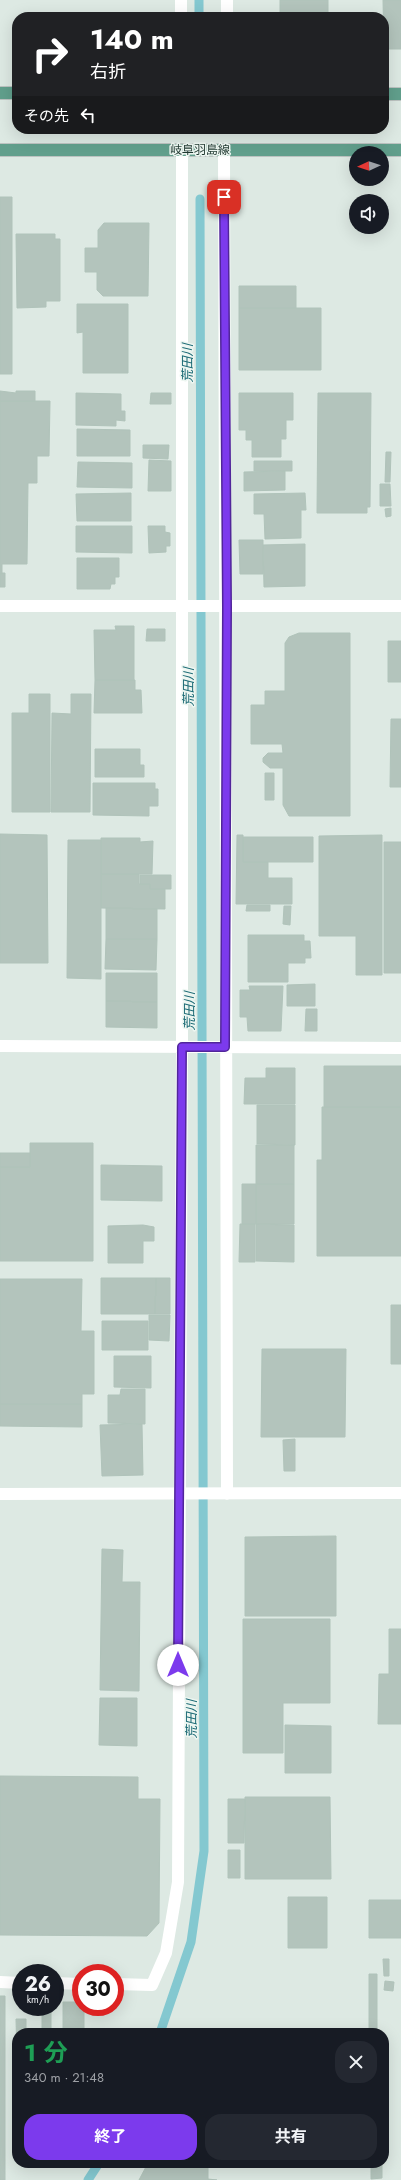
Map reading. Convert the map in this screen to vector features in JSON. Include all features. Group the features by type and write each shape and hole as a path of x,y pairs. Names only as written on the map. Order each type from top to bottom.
{"main road":[{"path":"0,93 12,93"},
{"path":"389,94 401,94"},
{"name":"岐阜羽島線","path":"0,150 401,150"}],"street":[{"path":"181,0 181,12"},
{"path":"227,0 227,12"},
{"path":"124,1984 152,1985 166,1953 178,1882 183,1494 185,1047 185,606 182,150"},
{"path":"221,1494 224,150"},
{"path":"0,606 401,606"},
{"path":"0,1046 401,1048"},
{"path":"0,1494 401,1493"},
{"path":"0,1982 12,1982"}],"building":[{"path":"280,0 328,0 328,12 280,12"},
{"path":"383,0 401,0 401,49 389,49 389,12 383,12"},
{"path":"0,197 12,197 12,374 0,374"},
{"path":"104,223 149,223 148,296 103,296 97,290 97,272 85,272 85,248 98,248 98,230"},
{"path":"16,234 55,234 55,239 60,239 60,301 46,301 46,307 17,308"},
{"path":"239,286 296,286 296,308 239,308"},
{"path":"77,304 128,304 128,373 83,373 83,332 77,333"},
{"path":"239,308 321,308 321,370 239,370"},
{"path":"0,391 16,393 16,391 35,391 35,401 0,401"},
{"path":"76,393 121,394 121,411 125,411 125,421 116,420 116,426 76,425"},
{"path":"151,393 171,393 171,404 150,404"},
{"path":"239,393 293,393 293,420 286,420 286,439 281,439 281,457 252,457 252,440 246,440 246,430 239,430"},
{"path":"318,393 371,393 370,507 367,507 367,513 317,513"},
{"path":"0,401 50,401 49,456 37,456 37,483 28,483 27,564 2,564 2,574 0,574"},
{"path":"77,429 130,430 130,456 77,456"},
{"path":"143,445 169,445 168,459 143,458"},
{"path":"386,452 391,452 390,482 385,482"},
{"path":"149,460 171,461 171,491 148,491"},
{"path":"254,461 292,461 292,471 254,471"},
{"path":"78,462 132,463 132,488 77,487"},
{"path":"285,471 285,490 244,491 244,472"},
{"path":"380,484 390,484 391,506 380,506"},
{"path":"131,493 131,521 77,521 76,494"},
{"path":"305,493 306,510 301,510 301,538 265,539 264,514 254,514 254,494"},
{"path":"391,508 391,516 386,517 385,509"},
{"path":"76,526 132,526 132,553 76,552"},
{"path":"148,526 165,526 165,532 170,533 170,546 166,546 166,552 149,553"},
{"path":"239,540 263,540 263,574 240,574"},
{"path":"305,544 305,586 264,587 263,545"},
{"path":"77,558 119,558 119,577 115,577 115,584 111,584 110,589 77,589"},
{"path":"5,573 5,587 0,587 0,574"},
{"path":"115,626 134,626 134,680 95,680 94,630 116,630"},
{"path":"147,629 165,629 165,641 146,641"},
{"path":"299,633 350,633 350,816 289,816 283,805 283,768 270,768 263,762 263,758 268,753 283,753 282,744 251,744 251,705 265,705 265,691 285,691 285,643 289,637"},
{"path":"388,641 401,641 401,682 388,682"},
{"path":"95,680 135,680 135,690 141,690 142,713 94,713"},
{"path":"29,694 50,694 50,812 12,812 12,713 29,713"},
{"path":"71,694 91,694 90,812 51,812 52,713 71,714"},
{"path":"391,719 401,719 401,787 390,787"},
{"path":"95,749 140,749 140,765 144,765 144,777 95,777"},
{"path":"265,773 274,773 274,800 265,800"},
{"path":"93,783 155,783 155,789 158,789 158,806 149,806 149,816 93,815"},
{"path":"0,834 47,835 48,963 0,963"},
{"path":"237,835 243,835 243,862 268,862 268,878 292,878 292,904 236,904"},
{"path":"382,835 382,975 356,975 356,936 319,936 319,836"},
{"path":"243,837 313,837 313,862 243,862"},
{"path":"101,838 140,838 140,842 153,841 152,874 101,874"},
{"path":"68,840 101,840 101,979 67,978"},
{"path":"384,842 401,842 401,973 384,973"},
{"path":"101,874 139,874 139,884 150,884 150,889 165,889 165,909 101,908"},
{"path":"140,875 171,875 171,889 150,889 150,884 140,884"},
{"path":"247,905 270,905 270,911 246,911"},
{"path":"284,906 291,906 290,925 283,924"},
{"path":"106,908 157,909 157,939 106,939"},
{"path":"248,935 304,935 304,941 310,941 311,958 305,958 305,963 288,963 288,982 248,982"},
{"path":"106,939 157,939 156,970 105,969"},
{"path":"106,973 157,973 157,1002 106,1001"},
{"path":"315,984 315,1006 287,1006 287,985"},
{"path":"249,986 283,986 281,1031 248,1031 247,1017 240,1017 240,990 250,990"},
{"path":"106,1001 157,1002 157,1028 106,1027"},
{"path":"306,1009 317,1009 317,1031 305,1031"},
{"path":"324,1066 401,1066 401,1107 324,1107"},
{"path":"266,1068 295,1068 295,1104 244,1104 245,1078 266,1078"},
{"path":"257,1105 295,1105 295,1145 257,1144"},
{"path":"322,1107 401,1107 401,1256 317,1256 317,1160 322,1160"},
{"path":"30,1143 93,1143 93,1261 0,1261 0,1167 30,1167"},
{"path":"256,1145 294,1145 294,1184 256,1184"},
{"path":"0,1153 30,1153 30,1167 0,1167"},
{"path":"101,1165 162,1166 162,1201 101,1200"},
{"path":"242,1184 256,1184 256,1224 242,1224"},
{"path":"256,1184 294,1184 294,1224 256,1224"},
{"path":"240,1224 255,1224 255,1262 239,1262"},
{"path":"256,1224 294,1225 294,1262 256,1261"},
{"path":"143,1225 154,1227 154,1241 143,1241 143,1263 108,1263 108,1226"},
{"path":"101,1278 156,1278 155,1314 101,1314"},
{"path":"156,1278 170,1278 170,1314 155,1314"},
{"path":"0,1279 82,1279 81,1331 94,1331 94,1394 82,1394 82,1404 0,1404"},
{"path":"391,1305 401,1305 401,1364 391,1364"},
{"path":"149,1315 170,1315 169,1341 149,1340"},
{"path":"102,1321 148,1321 148,1350 102,1350"},
{"path":"262,1349 346,1349 345,1437 261,1437"},
{"path":"114,1356 151,1356 151,1388 114,1387"},
{"path":"121,1389 145,1389 145,1424 108,1423 108,1395 120,1395"},
{"path":"0,1404 82,1404 82,1427 0,1426"},
{"path":"142,1424 143,1475 102,1476 100,1425"},
{"path":"295,1439 295,1471 284,1471 283,1440"},
{"path":"336,1536 336,1616 245,1616 245,1537"},
{"path":"102,1549 123,1550 122,1582 140,1582 139,1691 100,1690"},
{"path":"243,1619 330,1619 330,1703 283,1703 283,1753 243,1753"},
{"path":"389,1629 401,1629 401,1724 378,1724 379,1674 389,1674"},
{"path":"100,1698 137,1698 137,1746 99,1745"},
{"path":"285,1725 331,1726 331,1773 285,1773"},
{"path":"0,1776 138,1777 138,1799 160,1799 159,1923 147,1936 0,1935"},
{"path":"245,1797 330,1797 331,1879 245,1879"},
{"path":"228,1799 245,1799 244,1843 228,1843"},
{"path":"228,1850 240,1850 240,1878 228,1878"},
{"path":"288,1897 327,1897 327,1948 288,1948"},
{"path":"369,1900 401,1900 401,1938 369,1938"},
{"path":"383,1959 389,1959 389,1976 384,1976"},
{"path":"369,1974 377,1974 377,2028 369,2028"},
{"path":"385,1981 394,1982 393,1991 384,1990"},
{"path":"0,1996 5,1996 5,2180 0,2180"},
{"path":"64,2002 72,2002 72,2016 84,2016 84,2028 63,2028"},
{"path":"42,2016 51,2016 51,2028 42,2028"},
{"path":"16,2019 26,2019 26,2028 16,2028"},
{"path":"145,2168 208,2168 208,2179 217,2180 139,2180"},
{"path":"371,2168 382,2168 382,2178 371,2179"}],"waterway":[{"name":"荒田川","path":"199,0 199,12"},
{"name":"荒田川","path":"162,2028 191,1942 204,1851 200,199"},
{"name":"荒田川","path":"88,2180 96,2168"}],"route":[{"path":"178,1665 182,1047 225,1047 227,607 224,197"}]}
